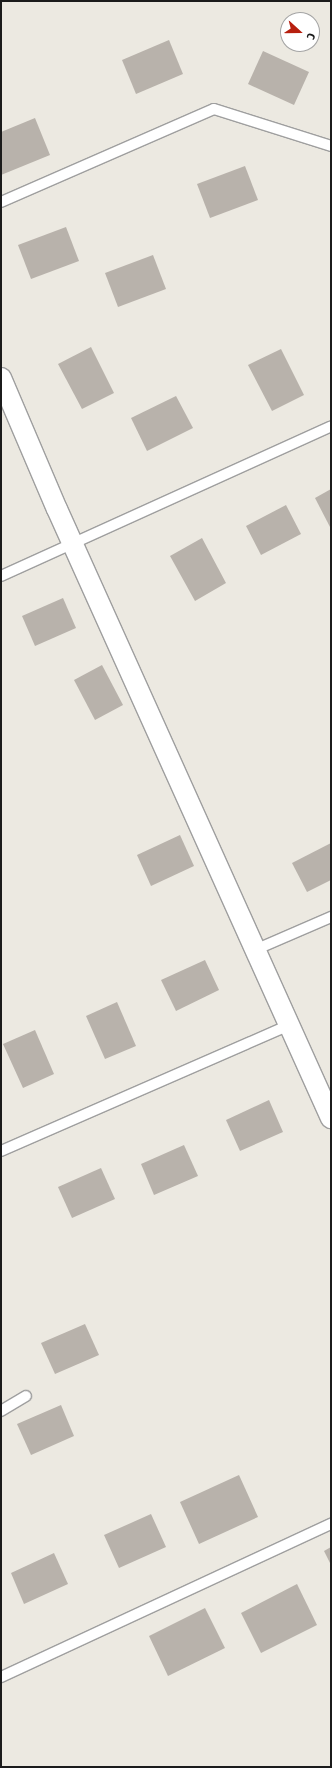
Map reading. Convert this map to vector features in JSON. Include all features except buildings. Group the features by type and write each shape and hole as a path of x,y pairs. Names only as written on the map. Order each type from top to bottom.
{"street":[{"path":"1,378 72,542 257,949 331,1118"}],"lane":[{"path":"1,202 214,109 331,146"},
{"path":"1,576 72,542 331,426"},
{"path":"257,949 331,917"},
{"path":"1,1151 290,1025"},
{"path":"1,1411 26,1396"},
{"path":"1,1676 331,1524"}]}
